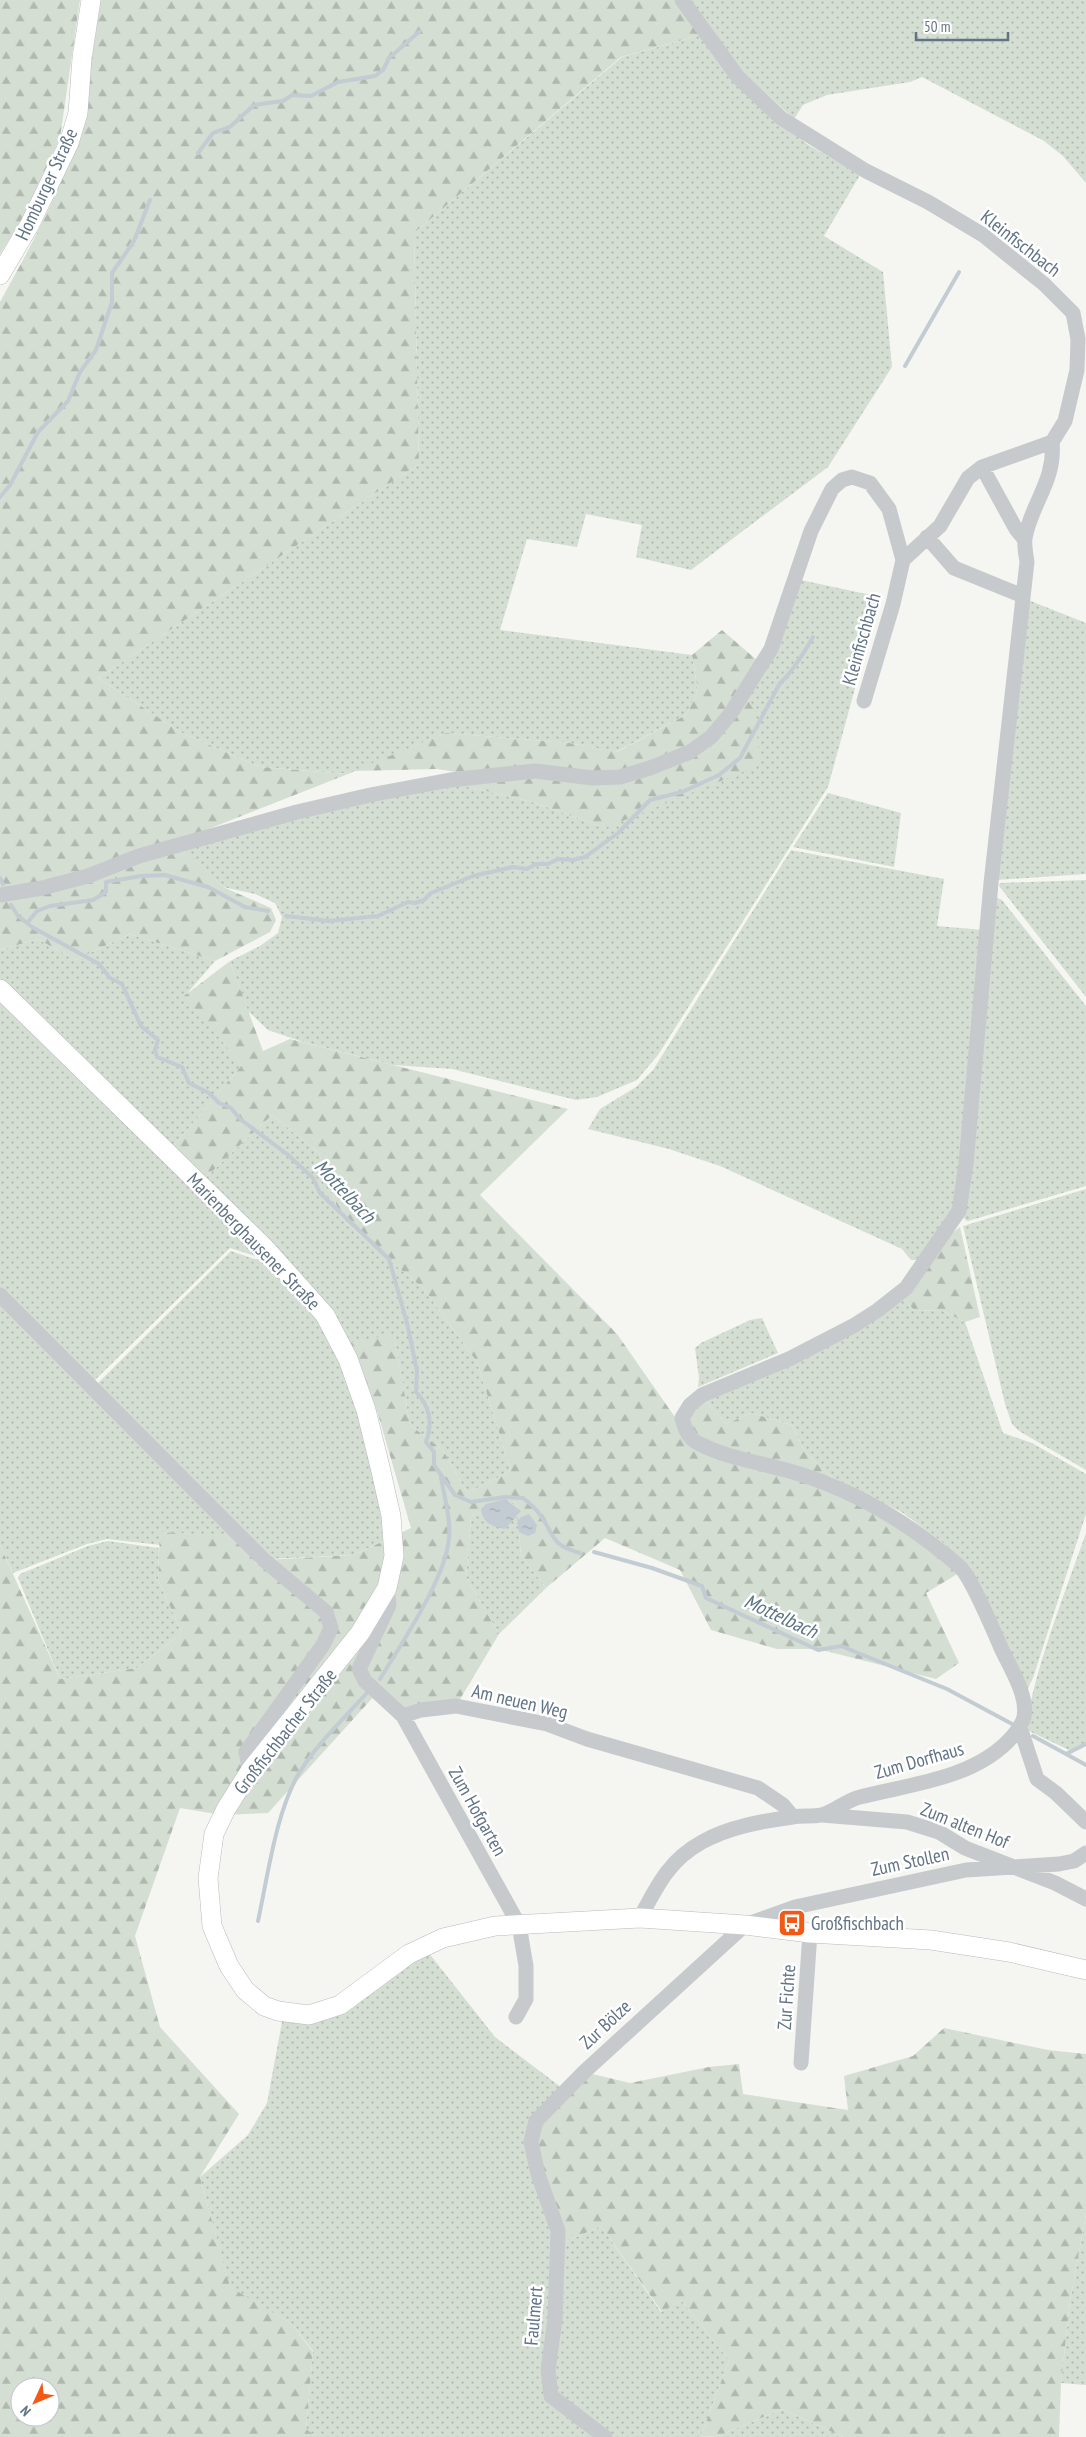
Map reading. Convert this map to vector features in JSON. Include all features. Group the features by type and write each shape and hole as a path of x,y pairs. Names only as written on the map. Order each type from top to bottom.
{"main road":[{"name":"Homburger Straße","path":"0,275 30,224 69,143 78,113 82,58 91,0"},
{"name":"Marienberghausener Straße","path":"0,989 265,1248 325,1315 348,1359 366,1410 380,1467 391,1516 394,1556 387,1588"},
{"name":"Großfischbacher Straße","path":"387,1588 360,1633 250,1771 226,1809 214,1834 208,1878 212,1926 228,1966 245,1990 264,2006 278,2011 309,2015 340,2005 409,1954 443,1938 495,1926 640,1918 745,1925 810,1934 931,1940 1009,1952 1086,1970"}],"street":[{"name":"Kleinfischbach","path":"682,0 738,77 781,118 866,171 928,202 984,235 1044,284 1073,313 1078,339 1077,370 1065,421 1052,442"},
{"path":"903,560 940,526 968,478 982,467 1052,442 1054,456 1042,497 1034,508 1025,540 1027,562 991,883 966,1164 959,1211 906,1288 878,1310 853,1326 790,1358 702,1396 690,1405 682,1418 686,1433 698,1444 736,1458 787,1470 845,1490 925,1536 964,1570 1021,1692 1025,1716 1020,1727 1037,1779 1056,1793 1086,1822"},
{"path":"982,467 1016,529 1025,540"},
{"name":"Kleinfischbach","path":"0,895 70,881 140,856 297,812 370,795 450,780 535,771 594,778 620,777 650,768 690,752 711,738 732,713 770,649 811,531 832,488 842,480 852,476 870,483 889,509 903,560 893,604 864,701"},
{"path":"927,537 954,568 1022,596"},
{"path":"0,1295 264,1560 326,1612 331,1628 323,1645 246,1752 250,1771"},
{"path":"387,1588 389,1605 359,1669 366,1682 403,1716"},
{"name":"Am neuen Weg","path":"403,1716 421,1710 456,1706 547,1724 587,1739 758,1788 783,1805 794,1816"},
{"name":"Zum Hofgarten","path":"403,1716 519,1925"},
{"name":"Zum Dorfhaus","path":"640,1918 671,1864 700,1843 725,1830 794,1816 821,1815 856,1797 911,1786 977,1764 1006,1744 1020,1727"},
{"name":"Zum alten Hof","path":"821,1815 907,1822 939,1832 964,1848 1012,1865 1086,1899"},
{"name":"Zum Stollen","path":"745,1925 795,1907 966,1870 1012,1865 1059,1864 1074,1861 1086,1853"},
{"path":"516,2017 526,1999 526,1966 519,1925"},
{"name":"Zur Bölze","path":"538,2174 531,2142 536,2121 584,2072 745,1925"},
{"name":"Zur Fichte","path":"801,2063 810,1934"},
{"name":"Faulmert","path":"538,2174 558,2231 556,2319 548,2370 551,2396 605,2437"}],"green space":[{"path":"0,0 80,0 60,138 21,221 0,254"},
{"path":"101,0 675,0 701,35 621,57 414,233 419,464 98,678 182,733 260,767 348,774 178,841 223,887 271,908 276,920 270,932 215,961 130,934 75,960 38,939 0,950 0,302 41,226 59,186 73,146 89,74"},
{"path":"690,0 1086,0 1086,183 1063,156 1044,141 922,77 910,82 827,95 803,105 794,119 745,74"},
{"path":"701,35 780,121 807,144 860,175 824,236 883,272 892,367 828,467 691,570 636,557 642,525 586,514 577,547 527,539 500,630 692,655 698,691 686,715 616,752 569,743 446,733 348,774 260,767 182,733 98,678 419,464 414,233 622,57"},
{"path":"801,580 880,597 828,787 658,1055 637,1080 597,1097 576,1100 452,1069 393,1065 303,1042 268,1030 248,1011 230,961 260,946 278,933 282,917 275,903 255,894 223,887 183,847 250,829 453,783 536,803 605,828 746,698"},
{"path":"1028,600 1086,623 1086,874 996,880"},
{"path":"722,630 758,661 734,701 700,741 616,776 475,775 437,769 353,771 446,733 569,743 617,752 686,715 698,691 692,655"},
{"path":"746,698 755,711 760,765 605,828 536,803 453,783 535,774 576,782 684,757"},
{"path":"828,793 901,813 894,867 793,847"},
{"path":"791,850 944,879 937,926 983,930 963,1156 952,1213 921,1260 911,1260 902,1249 720,1166 669,1149 588,1129 600,1109 636,1087 653,1070"},
{"path":"1086,880 1086,997 999,886 1000,883"},
{"path":"997,898 1002,900 1086,1006 1086,1186 968,1221 965,1220 962,1214"},
{"path":"130,934 215,961 185,996 242,1065 172,1148 0,982 0,950 38,939 75,960"},
{"path":"230,961 263,1051 290,1039 568,1109 480,1195 617,1334 686,1433 845,1490 964,1570 926,1593 959,1663 936,1679 818,1649 777,1649 711,1630 680,1570 605,1538 546,1588 521,1555 516,1502 471,1516 466,1577 499,1634 456,1706 403,1716 377,1693 268,1813 222,1815 180,1808 135,1936 160,2027 239,2114 200,2177 230,2287 292,2324 313,2352 306,2429 317,2437 0,2437 0,1545 60,1679 137,1668 182,1633 158,1580 160,1532 247,1537 256,1564 264,1560 354,1555 411,1528 378,1414 350,1343 394,1334 410,1425 443,1450 467,1493 511,1471 477,1362 424,1289 341,1219 319,1153 272,1115 203,1180 172,1148 242,1065 184,996"},
{"path":"0,1000 263,1256 255,1256 230,1248 92,1383 0,1290"},
{"path":"272,1115 319,1153 341,1219 424,1289 477,1362 511,1471 467,1493 443,1450 410,1425 394,1335 350,1343 203,1180"},
{"path":"1086,1189 1086,1470 1019,1431 1012,1424 1005,1404 963,1226"},
{"path":"960,1227 980,1317 965,1322 941,1310 915,1311 901,1296 951,1234"},
{"path":"231,1251 254,1259 267,1259 326,1330 356,1396 387,1539 354,1555 268,1559 95,1386"},
{"path":"901,1296 915,1311 941,1310 965,1322 1003,1433 1032,1443 1086,1474 1086,1514 1033,1678 1027,1690 964,1563 942,1542 903,1513 831,1477 805,1452 792,1425 751,1413 726,1424 705,1399"},
{"path":"0,1298 236,1537 160,1532 160,1545 107,1539 87,1544 13,1573 0,1545"},
{"path":"762,1318 778,1353 698,1387 699,1378 695,1348 701,1343 750,1320"},
{"path":"705,1399 726,1424 751,1413 792,1425 805,1452 831,1477 817,1479 736,1456 699,1437 689,1422 690,1413"},
{"path":"516,1502 521,1555 546,1588 499,1634 466,1577 471,1516"},
{"path":"1086,1533 1086,1744 1071,1751 1029,1731 1029,1716 1040,1666"},
{"path":"108,1541 159,1548 158,1580 182,1633 137,1668 60,1679 18,1578 20,1574 88,1546"},
{"path":"424,1947 495,2037 566,2091 558,2245 601,2226 661,2312 681,2300 729,2360 701,2436 713,2437 317,2437 306,2429 313,2351 292,2324 230,2288 200,2177 248,2135 267,2103 284,2011 309,2015"},
{"path":"944,2028 1048,2050 1086,2054 1086,2214 1070,2301 1061,2383 1059,2437 843,2437 782,2409 716,2437 701,2436 729,2360 681,2300 662,2312 601,2226 558,2245 538,2174 536,2121 584,2072 630,2083 709,2067 739,2064 743,2094 848,2110 844,2076 913,2056"},
{"path":"1086,2214 1086,2385 1061,2383 1070,2301"},
{"path":"782,2409 843,2437 716,2437"}],"water":[{"path":"505,1499 521,1511 505,1529 489,1524 484,1518 481,1509 486,1504"},
{"path":"529,1514 537,1525 535,1533 528,1536 519,1532 517,1523 521,1517"}],"waterway":[{"path":"198,153 213,133 230,127 254,105 283,101 292,95 311,96 338,82 375,76 383,70 389,58 420,31"},
{"path":"0,497 10,485 38,432 68,401 80,372 96,350 112,302 112,273 134,241 150,200"},
{"path":"905,366 959,272"},
{"path":"286,916 329,921 378,916 408,902 415,903 424,900 431,893 473,876 513,867 527,869 536,864 548,864 558,859 573,860 585,857 618,833 650,800 682,792 719,775 740,758 780,683 794,668 813,637"},
{"path":"27,923 37,911 50,906 93,900 106,892 106,882 141,876 165,875 208,887 245,907 268,911"},
{"name":"Mottelbach","path":"0,878 3,884"},
{"name":"Mottelbach","path":"11,905 18,916 32,927 99,964 110,978 122,984 141,1026 158,1040 155,1050 157,1057 182,1067 189,1083 209,1093 219,1103 231,1108 240,1119 287,1154 313,1178 320,1193 389,1259 407,1323 417,1371 416,1392 421,1397 429,1416 430,1422 426,1442 434,1452 434,1465 455,1495 471,1502 505,1497 523,1498 538,1512 557,1542 570,1550 580,1553"},
{"path":"380,1679 421,1610 440,1572 446,1554 449,1523 441,1477"},
{"name":"Mottelbach","path":"594,1552 652,1568 702,1586 706,1598 818,1650 841,1646 947,1689 1014,1725"},
{"path":"258,1921 274,1844 284,1806 291,1789 299,1773 314,1752 367,1693"},
{"name":"Mottelbach","path":"1033,1736 1066,1754 1086,1744"},
{"path":"1066,1754 1086,1765"}],"place":[{"name":"Großfischbach","path":"792,1923"}]}
